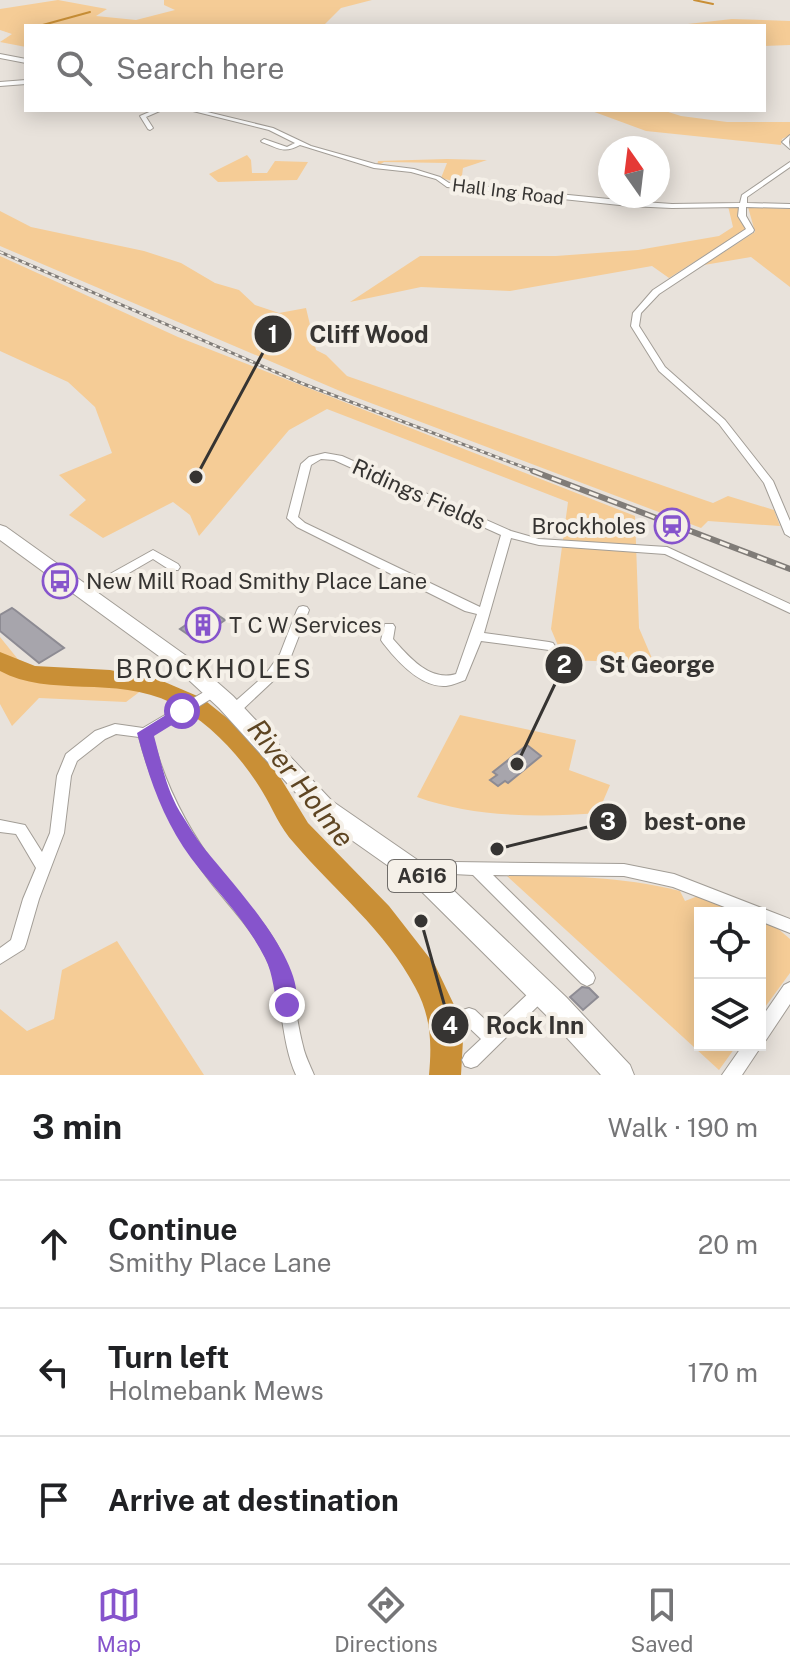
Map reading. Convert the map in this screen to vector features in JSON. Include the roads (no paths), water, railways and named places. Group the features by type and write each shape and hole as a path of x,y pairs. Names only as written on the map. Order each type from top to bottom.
{"main road":[{"name":"A616","path":"0,531 87,592 208,694 235,709 324,808 423,877 620,1075"}],"street":[{"path":"0,56 24,61"},
{"path":"0,84 24,82"},
{"path":"150,128 143,116 154,112"},
{"name":"Hall Ing Road","path":"200,112 280,132 300,142 374,166 425,174 447,185 656,206 742,203 790,206"},
{"path":"790,137 785,142 790,147"},
{"path":"264,141 288,149 300,142"},
{"path":"790,164 744,196 742,216 750,230 656,292 637,313 635,326 662,369 722,422 769,483 790,534"},
{"name":"Ridings Fields","path":"484,612 469,608 292,518 306,464 312,458 331,456 507,533 539,542 667,551 790,609"},
{"path":"389,627 387,640 432,679 445,682 461,677 477,636 507,533"},
{"path":"87,592 153,554 174,567"},
{"path":"235,709 269,678 286,656 303,610"},
{"path":"477,636 549,646"},
{"path":"0,957 18,944 31,899 57,833 64,776 71,758 92,740 115,729 145,733 208,694"},
{"path":"145,733 157,780 171,811 204,862 246,910 274,955 284,982 295,1053 305,1075"},
{"path":"0,826 20,829 44,869"},
{"path":"477,869 587,978"},
{"path":"423,877 441,870 624,870 674,881 741,907"},
{"path":"766,917 790,926"},
{"path":"766,1025 790,990"},
{"path":"471,1060 540,993"},
{"path":"469,1016 493,1039"},
{"path":"731,1075 749,1051"}],"waterway":[{"path":"694,0 713,4"},
{"path":"46,24 90,12"},
{"name":"River Holme","path":"0,660 23,672 99,677 152,686 194,705 228,732 266,776 299,831 379,915 425,975 440,1007 448,1040 445,1075"}],"railway":[{"path":"0,252 301,383 539,473"},
{"path":"533,471 790,569"}],"place":[{"name":"Cliff Wood","path":"196,477"},
{"name":"Brockholes","path":"672,526"},
{"name":"New Mill Road Smithy Place Lane","path":"60,581"},
{"name":"T C W Services","path":"203,625"},
{"name":"St George","path":"517,764"},
{"name":"best-one","path":"497,849"},
{"name":"Rock Inn","path":"421,921"}],"district":[{"name":"BROCKHOLES","path":"214,669"}]}
